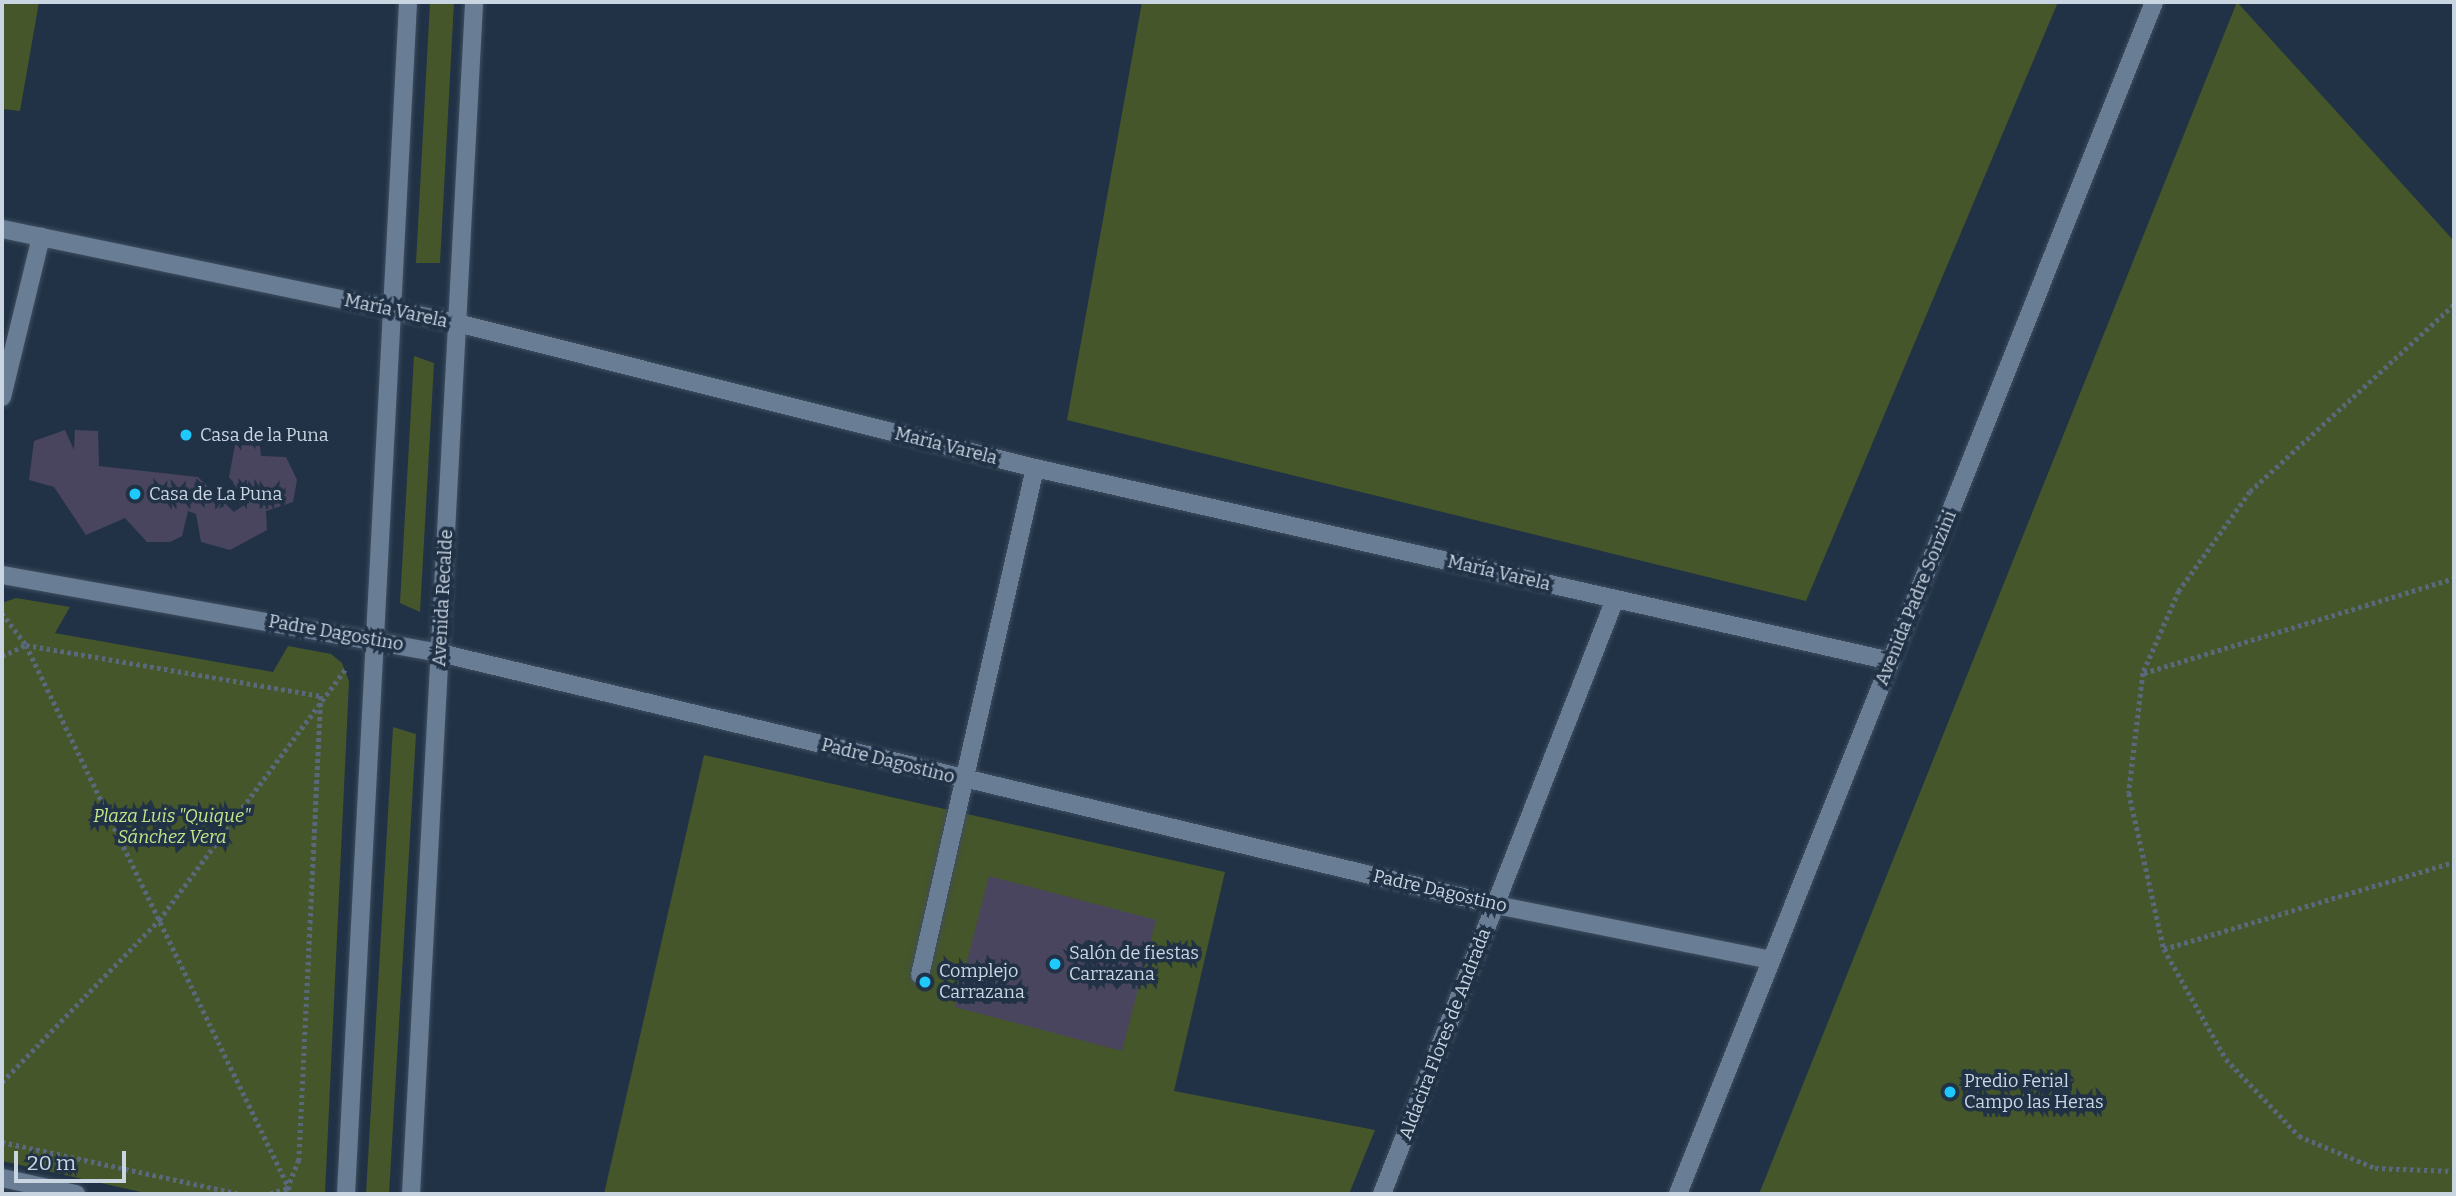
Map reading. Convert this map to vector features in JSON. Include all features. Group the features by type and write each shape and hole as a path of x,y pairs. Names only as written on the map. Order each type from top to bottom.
{"street":[{"path":"346,1194 408,2"},
{"name":"Avenida Recalde","path":"411,1194 474,2"},
{"name":"Avenida Padre Sonzini","path":"1678,1194 2154,2"},
{"name":"María Varela","path":"2,229 457,323 1035,468 1891,662"},
{"path":"2,397 41,237"},
{"path":"920,975 1035,468"},
{"name":"Padre Dagostino","path":"2,575 375,639 440,653 1496,905 1771,960"},
{"name":"Aldacira Flores de Andrada","path":"1382,1194 1615,600"},
{"path":"2,1178 76,1194"}],"path":[{"path":"2454,306 2250,492 2179,591 2143,673 2129,793 2164,949 2226,1059 2299,1136 2375,1168 2454,1171"},
{"path":"2143,673 2454,578"},
{"path":"2,613 26,645 287,1189 292,1194"},
{"path":"2,1082 159,920 321,696 375,639"},
{"path":"2,656 26,645 321,696"},
{"path":"287,1189 299,1160 321,696"},
{"path":"2164,949 2454,862"},
{"path":"2,1142 241,1194"},
{"path":"271,1194 287,1189"}],"green space":[{"path":"2,2 39,2 20,111 2,109"},
{"path":"430,2 454,2 440,263 416,263"},
{"path":"1142,2 2058,2 1806,601 1067,420"},
{"path":"2237,2 2454,241 2454,1194 1759,1194"},
{"path":"414,356 434,363 420,612 400,603"},
{"name":"Plaza Luis \"Quique\" Sánchez Vera","path":"16,598 70,607 55,633 273,672 288,646 331,654 342,663 349,681 325,1194 150,1194 2,1161 2,603"},
{"path":"393,727 416,734 389,1194 366,1194"},
{"name":"Complejo Carrazana","path":"704,755 1225,872 1174,1091 1375,1130 1349,1194 604,1194"}],"building":[{"name":"Casa de La Puna","path":"65,430 74,450 75,430 98,431 99,466 198,477 234,512 247,503 229,477 235,445 260,446 261,456 286,457 297,480 293,502 266,511 267,530 230,550 201,542 196,514 188,511 182,536 170,542 147,542 125,518 86,535 54,487 29,480 34,441"},
{"name":"Salón de fiestas Carrazana","path":"989,876 1156,920 1122,1051 955,1007"}],"place":[{"name":"Casa de la Puna","path":"186,435"},
{"name":"Casa de La Puna","path":"135,494"},
{"name":"Salón de fiestas Carrazana","path":"1055,964"},
{"name":"Complejo Carrazana","path":"925,982"},
{"name":"Predio Ferial Campo las Heras","path":"1950,1092"}]}
